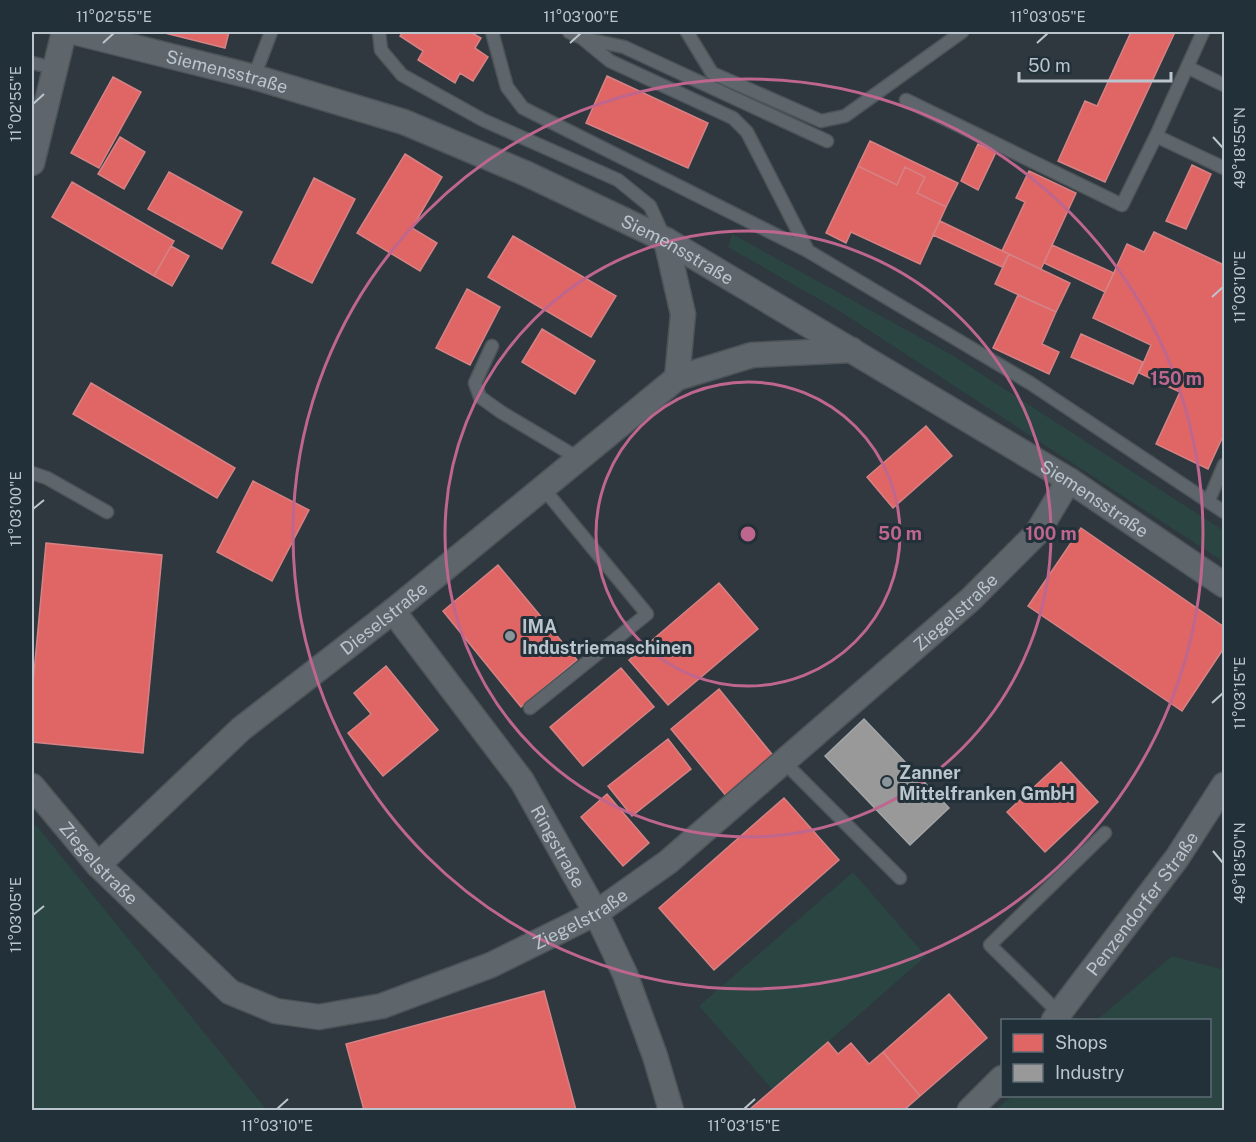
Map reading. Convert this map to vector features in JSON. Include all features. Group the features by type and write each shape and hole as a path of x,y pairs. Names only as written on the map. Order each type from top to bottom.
{"street":[{"path":"32,163 43,65 64,32"},
{"name":"Siemensstraße","path":"74,32 254,77 404,122 527,174 666,240 1069,480 1224,585"},
{"path":"666,240 683,314 676,378"},
{"name":"Dieselstraße","path":"98,865 241,729 393,611 676,378 752,355 852,350"},
{"name":"Ziegelstraße","path":"32,786 98,865 230,992 276,1011 319,1017 382,1006 491,965 596,913 668,862 979,591 1037,533 1069,480"},
{"name":"Ringstraße","path":"393,611 522,781 596,913 625,974 655,1056 671,1110"},
{"name":"Penzendorfer Straße","path":"1057,1017 1177,858 1224,785"},
{"path":"970,1110 1001,1079"}],"lane":[{"path":"254,77 271,32"},
{"path":"380,32 381,50 402,75 483,120 618,180 650,206 666,240"},
{"path":"492,32 507,87 523,108 808,251 1030,383 1224,512"},
{"path":"569,32 582,38 624,47 827,141"},
{"path":"687,32 712,73 821,121 845,116 962,32"},
{"path":"906,100 1122,205 1203,32"},
{"path":"582,38 610,61 733,118 747,132 808,251"},
{"path":"1187,67 1224,85"},
{"path":"1156,136 1224,168"},
{"path":"492,346 475,383 480,397 579,458"},
{"path":"1209,500 1224,465"},
{"path":"32,473 47,478 107,512"},
{"path":"530,708 646,614 543,488"},
{"path":"784,762 900,878"},
{"path":"1057,1017 990,945 1105,833"}],"green space":[{"path":"732,234 952,355 1224,531 1224,562 838,310 728,247"},
{"path":"36,825 267,1110 35,1110 32,1107 32,828"},
{"path":"853,872 926,956 773,1090 699,1006"},
{"path":"1172,956 1224,970 1224,1110 995,1110 1011,1097 1211,1097 1211,1019 1098,1019"}],"building: Shops":[{"path":"161,32 229,32 225,48"},
{"path":"403,32 470,32 481,38 475,48 488,57 473,81 460,73 455,83 418,60 423,51 400,36"},
{"path":"1131,32 1175,32 1105,182 1058,161 1085,101 1097,106"},
{"path":"607,76 708,123 688,168 586,123"},
{"path":"113,77 141,92 99,168 71,153"},
{"path":"120,137 145,152 124,189 98,174"},
{"path":"870,141 958,183 946,207 917,193 925,177 905,167 897,185 858,166"},
{"path":"978,144 996,152 978,190 961,181"},
{"path":"405,154 442,177 412,228 437,243 420,271 357,233"},
{"path":"1192,165 1211,174 1186,229 1166,221"},
{"path":"858,166 897,185 905,167 925,177 917,193 946,207 920,264 851,232 846,243 826,233"},
{"path":"1029,171 1076,193 1041,269 1002,251 1025,202 1016,198"},
{"path":"169,172 242,212 222,249 148,209"},
{"path":"314,178 355,199 312,283 272,263"},
{"path":"72,182 174,241 154,276 52,217"},
{"path":"940,221 1009,254 1002,267 933,235"},
{"path":"1154,232 1224,265 1224,434 1208,469 1156,444 1180,392 1139,373 1151,345 1093,318 1127,244 1144,252"},
{"path":"513,236 616,296 591,337 488,277"},
{"path":"1052,245 1114,273 1105,292 1044,263"},
{"path":"171,246 189,256 172,286 154,276"},
{"path":"1009,254 1070,283 1056,312 995,284"},
{"path":"467,289 500,307 470,365 436,348"},
{"path":"1018,295 1056,312 1042,344 1059,352 1049,374 993,348"},
{"path":"542,329 595,361 575,394 522,362"},
{"path":"1081,334 1143,362 1133,384 1071,357"},
{"path":"91,383 235,468 217,498 73,414"},
{"path":"926,426 952,456 893,508 867,477"},
{"path":"253,481 309,510 272,581 217,552"},
{"path":"1081,528 1224,627 1224,648 1182,711 1028,606"},
{"path":"46,543 162,555 143,753 32,742 32,694"},
{"name":"IMA Industriemaschinen","path":"498,565 577,660 521,707 443,611"},
{"path":"719,583 758,629 668,705 629,660"},
{"path":"386,666 438,730 383,776 348,733 371,714 354,693"},
{"path":"621,668 654,707 583,766 550,727"},
{"path":"719,689 775,758 727,797 671,729"},
{"path":"668,739 691,769 632,816 608,786"},
{"path":"1061,762 1098,802 1045,852 1007,812"},
{"path":"607,794 649,843 623,866 581,817"},
{"path":"784,798 839,860 714,970 659,908"},
{"path":"544,991 576,1110 364,1110 346,1044"},
{"path":"949,994 987,1038 920,1096 883,1052"},
{"path":"828,1042 838,1054 851,1043 869,1064 883,1052 920,1096 904,1110 749,1110"}],"building: Industry":[{"name":"Zanner Mittelfranken GmbH","path":"864,719 949,808 910,845 825,756"}],"place":[{"name":"IMA Industriemaschinen","path":"510,636"},
{"name":"Zanner Mittelfranken GmbH","path":"887,782"}]}
